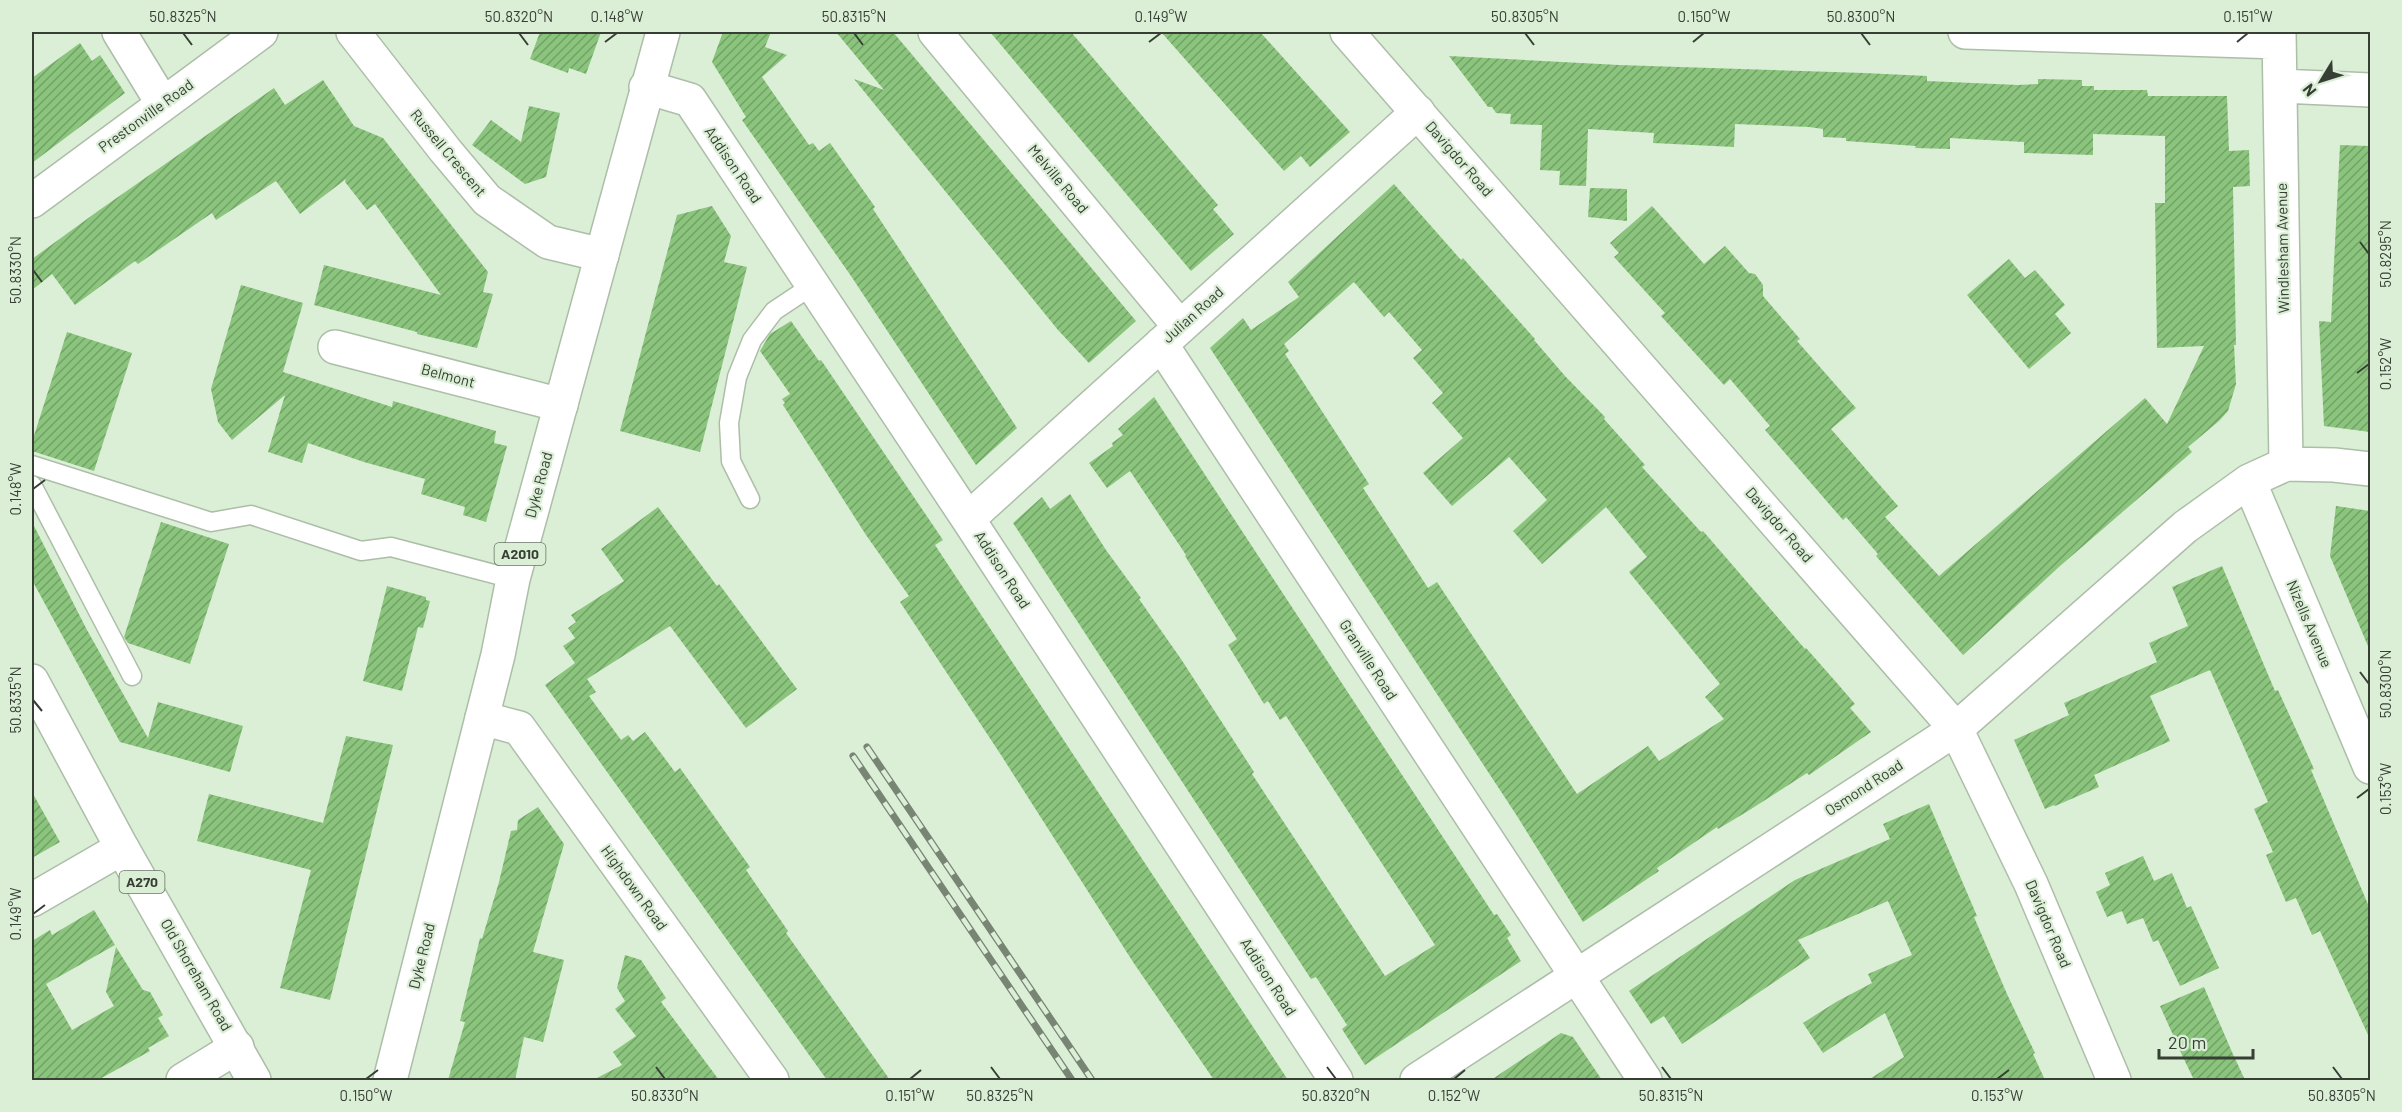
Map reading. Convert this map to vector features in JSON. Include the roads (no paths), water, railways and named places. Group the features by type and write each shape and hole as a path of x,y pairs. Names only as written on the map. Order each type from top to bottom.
{"street":[{"path":"119,32 163,104"},
{"name":"Prestonville Road","path":"32,201 261,32"},
{"name":"Russell Crescent","path":"353,32 487,200 548,242 602,255"},
{"name":"Dyke Road","path":"390,1080 498,654 513,579 646,87 663,32"},
{"name":"Melville Road","path":"935,32 1170,335"},
{"name":"Davigdor Road","path":"1347,32 1956,729 2031,884 2114,1080"},
{"path":"1965,32 2279,37"},
{"name":"Windlesham Avenue","path":"2279,37 2286,465"},
{"path":"2280,86 2370,90"},
{"name":"Addison Road","path":"646,87 690,100 1336,1080"},
{"name":"Julian Road","path":"968,519 1418,112"},
{"name":"Granville Road","path":"1170,335 1645,1080"},
{"name":"Belmont","path":"335,347 561,405"},
{"path":"2286,465 2334,465 2370,469"},
{"name":"Osmond Road","path":"1417,1080 1956,729 2177,534 2248,481 2286,465"},
{"name":"Nizells Avenue","path":"2248,481 2370,767"},
{"name":"Old Shoreham Road","path":"32,681 122,848 254,1080"},
{"name":"Highdown Road","path":"482,718 519,728 772,1080"},
{"path":"32,900 122,848"},
{"path":"183,1080 237,1047"}],"lane":[{"path":"750,499 731,461 729,423 736,377 753,340 774,311 813,285"},
{"path":"32,465 211,522 252,516 362,551 391,548 513,579"},
{"path":"32,485 132,676"}],"railway":[{"path":"867,747 1092,1080"},
{"path":"853,756 1072,1080"}]}
